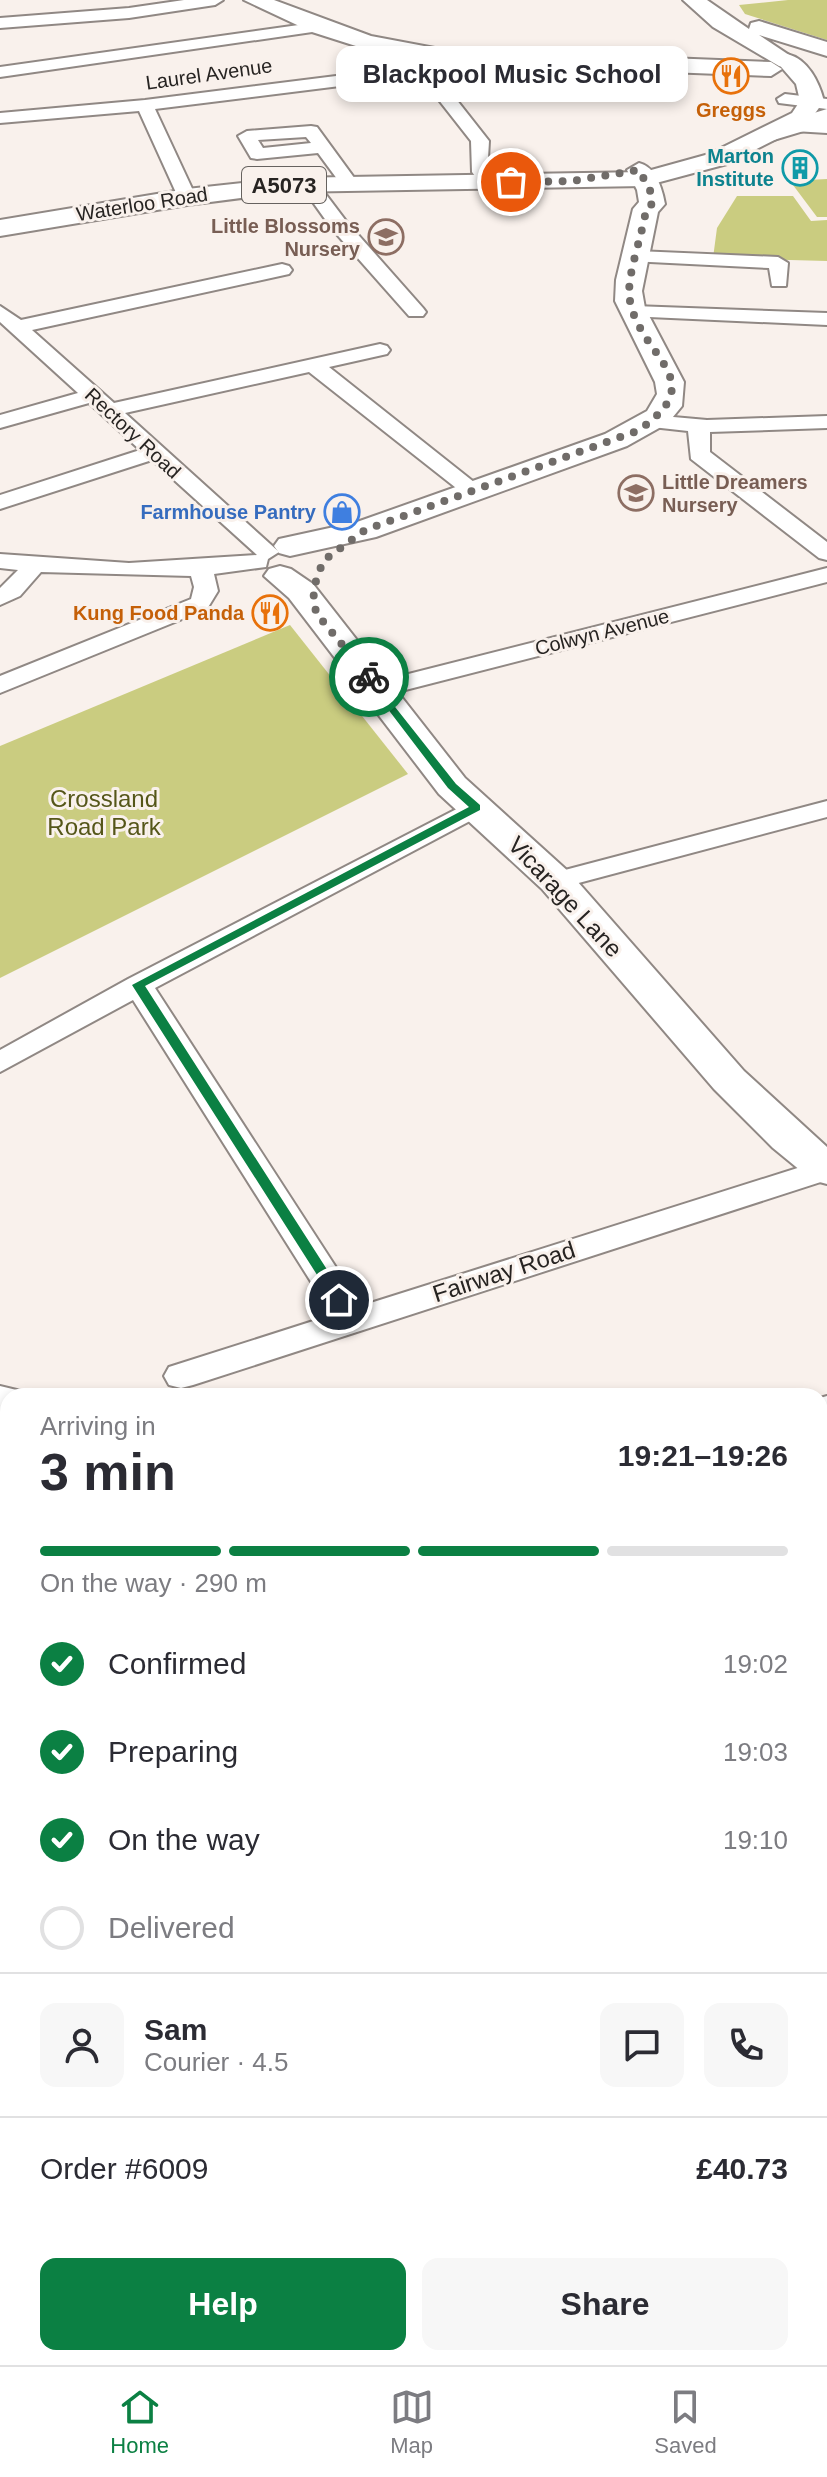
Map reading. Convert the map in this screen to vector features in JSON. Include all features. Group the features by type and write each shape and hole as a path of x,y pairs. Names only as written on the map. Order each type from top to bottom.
{"main road":[{"path":"255,0 320,27 367,42 440,56 827,69"},
{"path":"694,0 721,22 727,33 779,65 827,61"},
{"path":"721,22 761,29 827,49"},
{"path":"779,65 784,85 784,121"},
{"name":"Waterloo Road","path":"0,228 187,197 309,184 572,181 691,168 728,152 784,121 822,107 807,82 779,65"},
{"path":"274,559 365,530 616,440 651,421 672,399 673,388 664,362 634,312 629,289 646,209 652,204 634,176"},
{"path":"316,613 313,590 323,564 365,530"},
{"path":"274,559 317,552 323,564"},
{"name":"Vicarage Lane","path":"274,559 452,786 556,881 729,1080 788,1138 826,1169"}],"street":[{"path":"0,23 129,13 215,0"},
{"path":"0,72 320,27"},
{"name":"Laurel Avenue","path":"0,118 145,105 424,70 480,141 481,172"},
{"path":"145,105 187,197"},
{"path":"784,121 827,128"},
{"path":"323,147 349,183"},
{"path":"309,184 339,225 416,312"},
{"path":"637,257 778,263 779,282"},
{"path":"17,327 282,270"},
{"name":"Rectory Road","path":"0,312 110,410 152,453 274,559"},
{"path":"634,312 827,319"},
{"path":"110,410 380,350"},
{"path":"313,365 473,490"},
{"path":"0,422 93,395"},
{"path":"651,421 699,426 827,422"},
{"path":"699,426 699,454 827,553"},
{"path":"0,502 152,453"},
{"path":"0,561 200,570 274,559"},
{"path":"0,598 12,591 35,564"},
{"path":"0,685 127,636 199,604 207,595 207,584 200,570"},
{"name":"Colwyn Avenue","path":"378,689 827,575"},
{"path":"0,1063 138,985 476,807"},
{"path":"556,881 827,809"},
{"path":"138,985 353,1321"},
{"name":"Fairway Road","path":"181,1376 826,1169"}],"green space":[{"path":"827,0 827,40 745,14 739,5"},
{"path":"827,179 827,217 817,217 790,181"},
{"path":"737,196 793,196 811,221 827,220 827,261 713,258 717,228"},
{"name":"Crossland Road Park","path":"290,625 408,774 0,978 0,746"}],"way so far":[{"path":"369,677 316,613 313,590 323,561 365,530 637,431 663,411 672,399 673,388 664,362 630,303 629,289 646,209 652,204 650,190 639,170 572,181 511,182"}],"place":[{"name":"Greggs","path":"731,76"},
{"name":"Marton Institute","path":"800,168"},
{"name":"Blackpool Music School","path":"511,182"},
{"name":"Little Blossoms Nursery","path":"386,237"},
{"name":"Little Dreamers Nursery","path":"636,493"},
{"name":"Farmhouse Pantry","path":"342,512"},
{"name":"Kung Food Panda","path":"270,613"}],"route":[{"path":"339,1300 138,985 476,807 452,786 369,677"}]}
